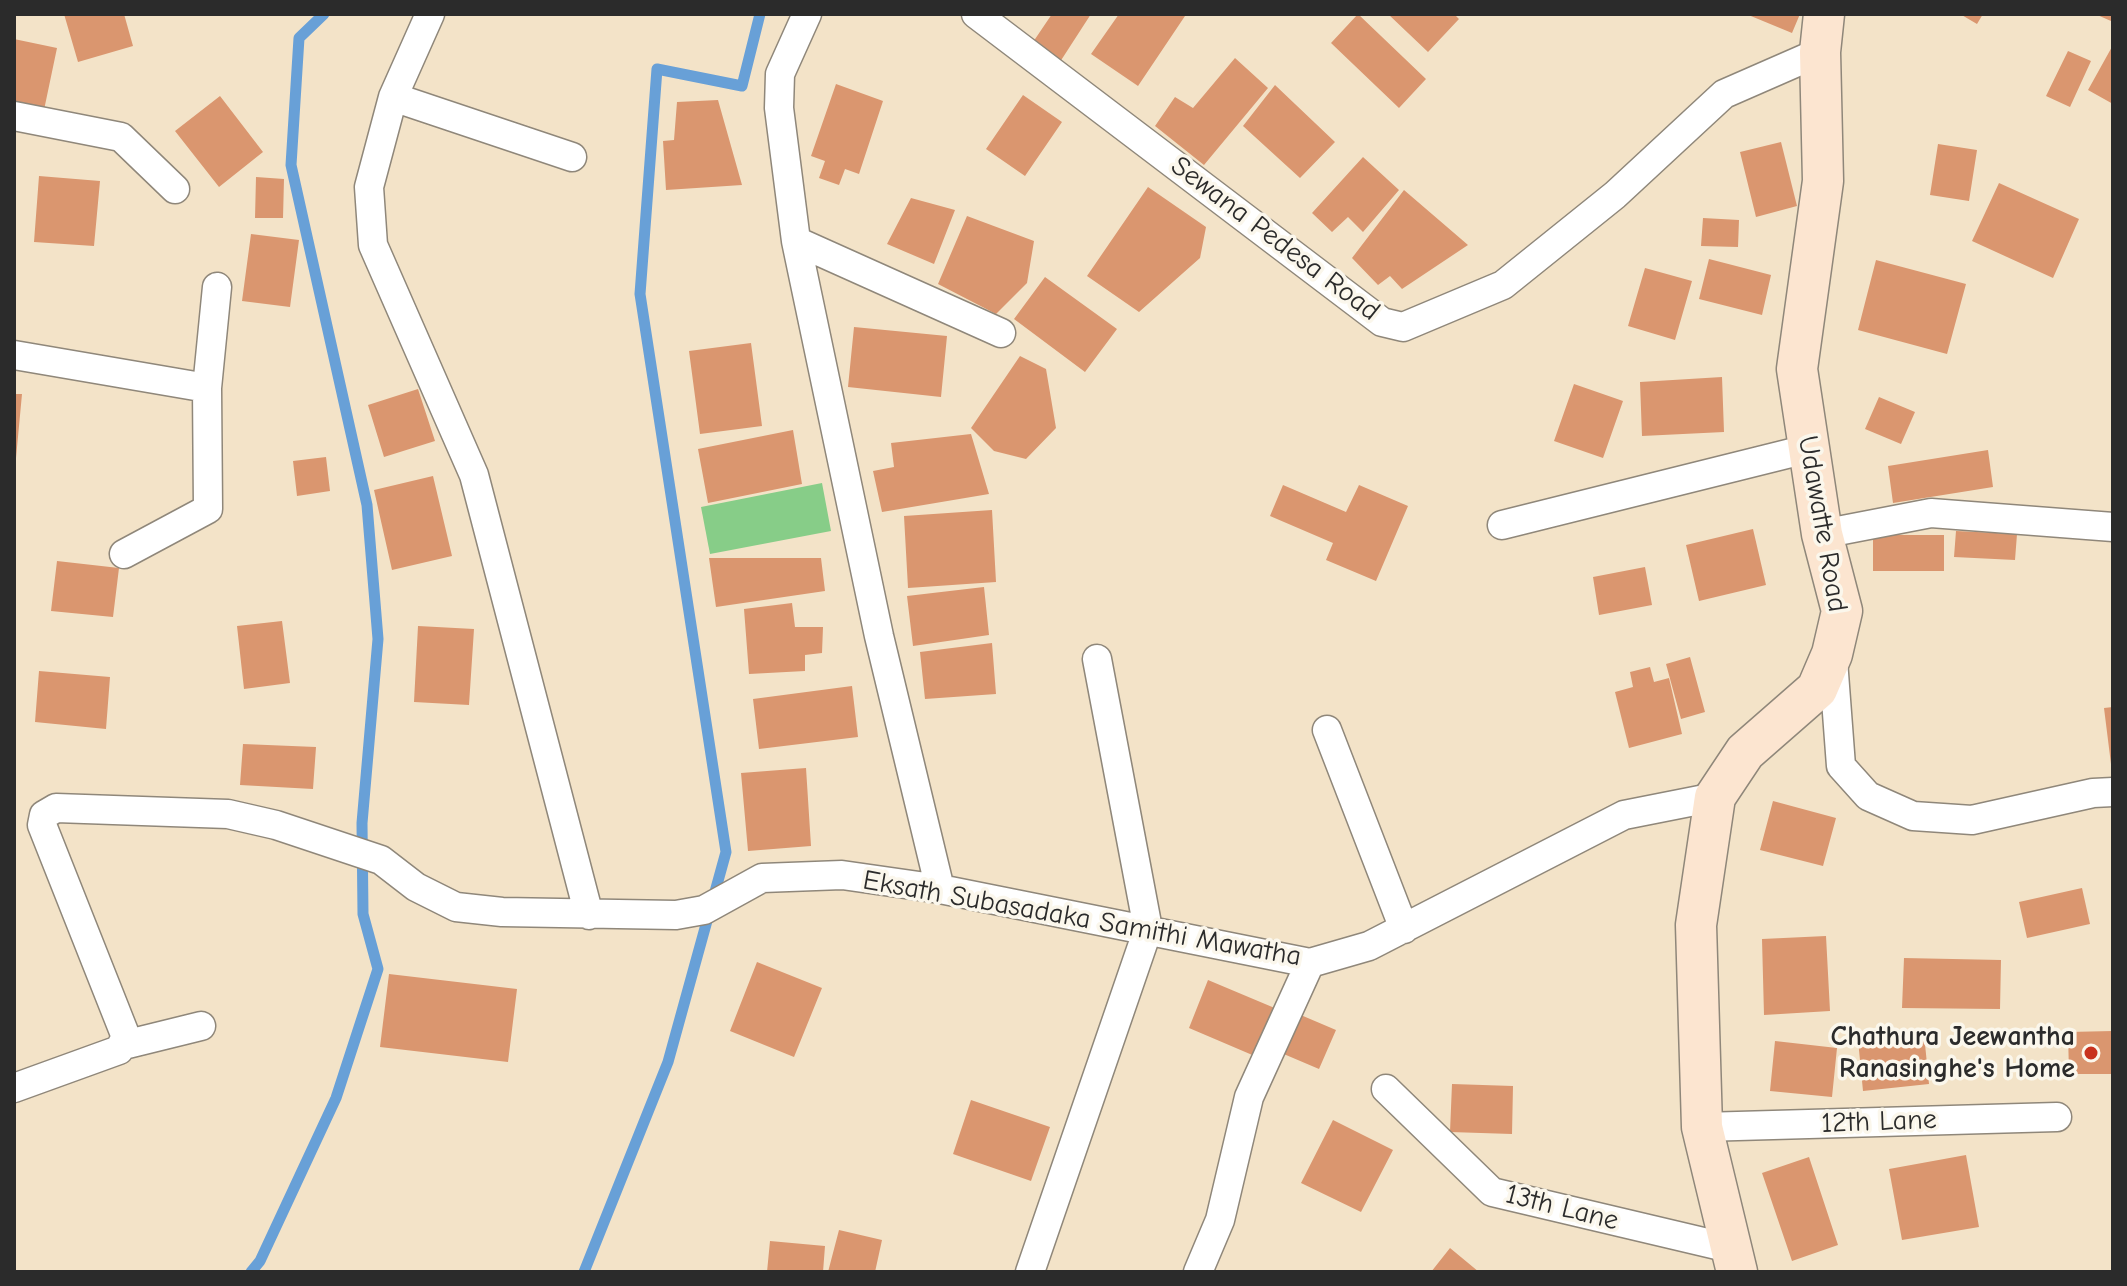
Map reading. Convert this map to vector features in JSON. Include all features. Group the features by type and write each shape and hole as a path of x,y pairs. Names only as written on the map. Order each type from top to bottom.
{"street":[{"path":"430,14 393,97 369,187 373,245 474,475 589,915"},
{"path":"807,14 780,74 779,108 796,241 879,636 940,889"},
{"name":"Sewana Pedesa Road","path":"976,14 1382,322 1403,327 1503,285 1615,195 1724,94 1822,33"},
{"name":"Udawatte Road","path":"1733,1260 1702,1127 1696,925 1715,797 1745,752 1817,689 1832,654 1842,611 1822,534 1797,369 1823,181 1822,33"},
{"path":"393,97 572,157"},
{"path":"14,116 121,137 175,189"},
{"path":"796,241 1001,333"},
{"path":"124,554 208,509 207,388 217,287"},
{"path":"14,355 207,388"},
{"path":"1502,525 1807,449"},
{"path":"1822,534 1931,513 2113,527"},
{"path":"1832,654 1841,766 1868,796 1913,816 1972,820 2093,793 2113,792"},
{"path":"1030,1272 1148,929 1097,659"},
{"path":"1327,730 1404,929"},
{"name":"Eksath Subasadaka Samithi Mawatha","path":"124,1045 126,1037 45,835 43,819 49,810 228,814 276,825 381,860 416,887 456,907 589,915 676,915 704,910 762,878 842,875 940,889 1310,963 1369,946 1624,815 1715,797"},
{"path":"1198,1272 1220,1220 1249,1097 1310,963"},
{"path":"14,1088 124,1045 201,1026"},
{"name":"13th Lane","path":"1386,1089 1492,1192 1733,1260"},
{"name":"12th Lane","path":"1702,1127 2057,1117"}],"green space":[{"path":"822,483 831,531 710,554 701,507"}],"building":[{"path":"64,14 124,14 133,46 78,62"},
{"path":"1052,14 1091,14 1058,65 1029,48"},
{"path":"1119,14 1185,16 1138,86 1091,54"},
{"path":"1358,14 1426,79 1399,108 1331,43"},
{"path":"1388,14 1454,14 1459,19 1428,52"},
{"path":"1746,14 1800,14 1792,33"},
{"path":"1960,14 1983,14 1977,24"},
{"path":"2095,14 2113,14 2113,16 2111,21"},
{"path":"14,39 57,48 44,110 14,104"},
{"path":"2113,45 2113,104 2088,90"},
{"path":"2068,51 2091,61 2070,107 2046,96"},
{"path":"1235,58 1268,88 1204,165 1155,126 1175,97 1193,108"},
{"path":"836,84 883,101 859,174 845,169 839,185 819,178 825,161 811,156"},
{"path":"1275,85 1335,142 1300,178 1243,126"},
{"path":"1023,95 1062,122 1025,176 986,149"},
{"path":"220,96 263,152 219,187 175,131"},
{"path":"718,100 742,185 666,190 663,141 674,140 677,102"},
{"path":"1781,142 1797,206 1756,217 1740,152"},
{"path":"1938,144 1977,150 1969,201 1930,195"},
{"path":"1363,157 1399,190 1363,232 1348,217 1332,232 1312,213"},
{"path":"39,176 100,181 94,246 34,242"},
{"path":"256,177 284,179 283,218 255,218"},
{"path":"1999,183 2079,219 2053,278 1972,241"},
{"path":"1148,187 1206,227 1200,258 1139,312 1087,276"},
{"path":"1404,190 1468,245 1402,289 1390,276 1378,285 1352,258"},
{"path":"911,198 955,210 934,264 887,244"},
{"path":"967,216 1034,241 1027,283 996,314 938,284"},
{"path":"1703,218 1739,220 1738,247 1701,246"},
{"path":"251,234 299,240 290,307 242,301"},
{"path":"1709,259 1771,275 1762,315 1699,299"},
{"path":"1876,260 1966,284 1947,354 1858,330"},
{"path":"1645,268 1692,281 1675,340 1628,326"},
{"path":"1045,277 1117,329 1085,372 1014,319"},
{"path":"854,327 947,336 941,397 848,387"},
{"path":"751,343 762,426 700,434 689,351"},
{"path":"1020,356 1046,369 1056,428 1026,459 994,451 971,428"},
{"path":"1722,377 1724,432 1642,436 1640,382"},
{"path":"1574,384 1623,401 1603,458 1554,441"},
{"path":"418,389 435,441 384,457 368,405"},
{"path":"14,394 22,394 16,458 14,458"},
{"path":"1879,397 1915,412 1901,444 1865,429"},
{"path":"793,430 802,484 708,503 698,449"},
{"path":"971,434 989,494 882,512 873,471 894,467 891,443"},
{"path":"1988,450 1993,487 1893,503 1888,466"},
{"path":"326,457 330,491 297,496 293,461"},
{"path":"433,476 452,556 392,570 374,490"},
{"path":"1283,485 1346,512 1359,485 1408,506 1376,581 1326,560 1333,543 1270,516"},
{"path":"992,510 996,582 908,588 904,516"},
{"path":"1753,529 1766,585 1699,601 1686,545"},
{"path":"1956,531 2017,534 2015,560 1954,557"},
{"path":"1873,535 1944,535 1944,571 1873,571"},
{"path":"709,558 821,558 825,591 716,607"},
{"path":"57,561 119,568 113,617 51,611"},
{"path":"1645,567 1652,605 1599,615 1593,577"},
{"path":"984,587 989,635 913,646 907,596"},
{"path":"792,603 795,627 823,627 822,653 805,655 805,671 749,674 744,609"},
{"path":"282,621 290,683 244,689 237,626"},
{"path":"418,626 474,629 469,705 414,702"},
{"path":"992,643 996,694 925,699 920,652"},
{"path":"1690,657 1705,712 1681,719 1666,664"},
{"path":"1650,667 1654,682 1669,678 1682,734 1629,748 1615,692 1633,687 1630,672"},
{"path":"39,671 110,677 106,729 35,722"},
{"path":"852,686 858,737 759,749 753,699"},
{"path":"2113,707 2113,763 2111,764 2104,708"},
{"path":"243,744 316,747 313,789 240,785"},
{"path":"806,768 811,846 748,851 741,773"},
{"path":"1773,801 1836,818 1823,866 1760,850"},
{"path":"2082,888 2090,924 2027,938 2019,902"},
{"path":"1826,936 1830,1011 1764,1015 1762,939"},
{"path":"1904,958 2001,960 2000,1009 1902,1008"},
{"path":"757,962 822,988 794,1057 730,1031"},
{"path":"389,974 517,989 508,1062 380,1047"},
{"path":"1208,980 1277,1009 1257,1057 1189,1028"},
{"path":"1296,1013 1336,1030 1319,1069 1279,1052"},
{"name":"Chathura Jeewantha Ranasinghe's Home","path":"2113,1031 2113,1074 2069,1074 2068,1032"},
{"path":"1924,1034 1929,1084 1863,1091 1858,1040"},
{"path":"1775,1041 1837,1048 1832,1097 1770,1091"},
{"path":"1452,1084 1513,1086 1512,1134 1450,1132"},
{"path":"971,1100 1050,1127 1031,1181 953,1154"},
{"path":"1333,1120 1393,1150 1361,1212 1301,1183"},
{"path":"1966,1155 1979,1227 1902,1240 1889,1169"},
{"path":"1809,1157 1838,1245 1792,1261 1762,1173"},
{"path":"839,1230 882,1240 875,1272 828,1272"},
{"path":"770,1241 825,1246 823,1272 767,1272"},
{"path":"1450,1248 1479,1272 1431,1272"}],"waterway":[{"path":"251,1272 260,1261 336,1098 378,969 363,914 362,823 378,639 367,505 291,165 299,38 324,14"},
{"path":"584,1272 668,1062 726,852 640,294 657,69 742,86 760,14"}],"place":[{"name":"Chathura Jeewantha Ranasinghe's Home","path":"2091,1053"}]}
